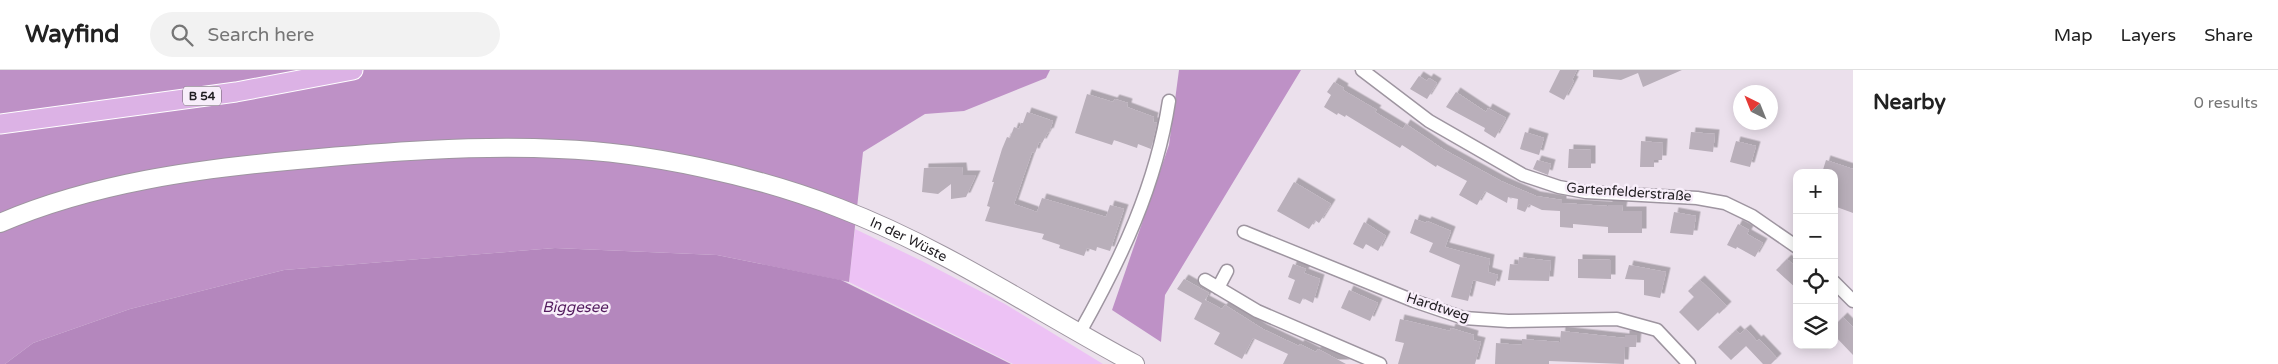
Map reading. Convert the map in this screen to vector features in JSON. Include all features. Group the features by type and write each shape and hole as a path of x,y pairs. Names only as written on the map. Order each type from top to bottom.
{"main road":[{"name":"B 54","path":"0,124 236,92 353,70"},
{"name":"In der Wüste","path":"0,223 69,199 117,186 238,165 426,149 494,147 562,149 636,157 726,174 839,208 950,258 1135,364"}],"street":[{"name":"Gartenfelderstraße","path":"1362,70 1429,121 1524,175 1559,187 1586,192 1698,198 1725,203 1752,216 1793,244"},
{"path":"1080,332 1117,265 1139,211 1154,171 1169,101"},
{"name":"Hardtweg","path":"1244,232 1414,301 1464,318 1508,321 1617,319 1657,330 1689,364"},
{"path":"1218,288 1227,271"},
{"path":"1205,280 1257,311 1380,364"},
{"path":"1838,286 1853,301"}],"shaded area":[{"path":"0,70 1050,70 1046,78 964,111 925,114 863,152 849,282 717,255 555,248 284,270 130,309 33,343 5,364 0,364"},
{"path":"1179,70 1301,70 1165,295 1161,342 1112,310 1169,145"},
{"path":"855,229 1005,304 1103,364 1013,364 849,282"}],"water":[{"name":"Biggesee","path":"555,248 717,255 841,280 1011,364 5,364 33,343 130,309 284,270"}],"building":[{"path":"1560,70 1577,70 1572,80 1574,81 1564,100 1549,92"},
{"path":"1593,70 1682,70 1643,87 1638,73 1621,80 1593,77"},
{"path":"1419,76 1427,81 1429,78 1437,83 1427,99 1410,89"},
{"path":"1334,82 1344,88 1343,90 1377,110 1375,112 1403,129 1406,124 1443,149 1501,181 1536,196 1562,200 1562,203 1623,205 1622,211 1642,211 1642,233 1608,233 1608,227 1573,224 1573,228 1560,227 1560,211 1542,210 1529,204 1525,212 1517,209 1518,199 1508,197 1507,203 1485,191 1477,205 1459,195 1467,181 1437,165 1436,167 1402,145 1400,148 1346,115 1345,117 1338,113 1337,115 1324,107 1331,95 1327,92"},
{"path":"1456,92 1486,112 1488,108 1506,118 1495,138 1484,131 1485,128 1446,107"},
{"path":"1087,94 1113,102 1115,99 1128,103 1127,107 1154,117 1153,122 1157,123 1151,149 1138,144 1137,148 1114,140 1112,145 1075,133"},
{"path":"1027,112 1053,121 1049,133 1042,143 1039,142 1035,153 1032,152 1014,204 1037,212 1042,198 1106,217 1110,205 1124,209 1110,251 1097,247 1096,251 1087,248 1084,256 1059,248 1060,245 1042,239 1044,234 985,221 990,207 987,206 994,182 992,182 1002,149 1007,137 1010,138 1014,127 1019,129"},
{"path":"1525,132 1544,138 1539,155 1520,149"},
{"path":"1691,132 1715,134 1713,152 1689,149"},
{"path":"1641,141 1663,143 1662,160 1654,160 1654,167 1640,167"},
{"path":"1736,141 1756,146 1750,167 1730,162"},
{"path":"1569,149 1591,150 1591,168 1568,168"},
{"path":"1537,160 1551,164 1548,175 1533,169"},
{"path":"1826,160 1853,169 1853,213 1838,207 1838,169 1823,169"},
{"path":"962,167 963,175 976,175 966,197 951,199 951,184 938,194 922,192 924,168"},
{"path":"1294,182 1331,204 1319,223 1315,220 1309,229 1277,211"},
{"path":"1674,212 1696,216 1693,235 1670,233"},
{"path":"1415,219 1426,223 1427,221 1451,231 1445,247 1490,259 1488,272 1498,275 1495,286 1473,280 1468,301 1451,297 1460,265 1429,252 1433,243 1410,233"},
{"path":"1364,222 1386,236 1378,251 1366,244 1363,249 1353,244"},
{"path":"1738,224 1749,230 1747,234 1763,243 1755,257 1737,247 1736,249 1727,245"},
{"path":"1519,257 1551,261 1549,281 1508,280 1510,264 1518,265"},
{"path":"1578,259 1611,260 1611,279 1578,278"},
{"path":"1787,259 1793,264 1793,285 1776,270"},
{"path":"1293,264 1306,269 1304,273 1320,279 1313,303 1303,298 1300,304 1288,299 1295,280 1288,277"},
{"path":"1629,265 1666,272 1660,298 1644,295 1644,280 1625,279"},
{"path":"1184,279 1209,293 1205,300 1222,309 1225,305 1263,329 1299,346 1300,344 1316,352 1318,349 1346,364 1283,364 1288,354 1253,338 1242,359 1214,344 1220,333 1194,319 1202,303 1177,289"},
{"path":"1700,280 1727,306 1698,331 1679,312 1694,297 1688,291"},
{"path":"1349,290 1378,303 1370,321 1341,308"},
{"path":"1843,317 1853,327 1853,355 1838,339 1838,322"},
{"path":"1400,319 1450,331 1451,328 1474,335 1473,340 1481,342 1475,364 1398,364 1404,343 1395,341"},
{"path":"1746,329 1757,341 1759,339 1777,358 1771,364 1763,364 1746,346 1731,360 1718,347 1736,330 1740,334"},
{"path":"1561,331 1625,338 1625,335 1637,335 1636,347 1625,347 1624,364 1549,361 1549,364 1495,364 1496,343 1522,345 1522,339 1560,342"}]}
